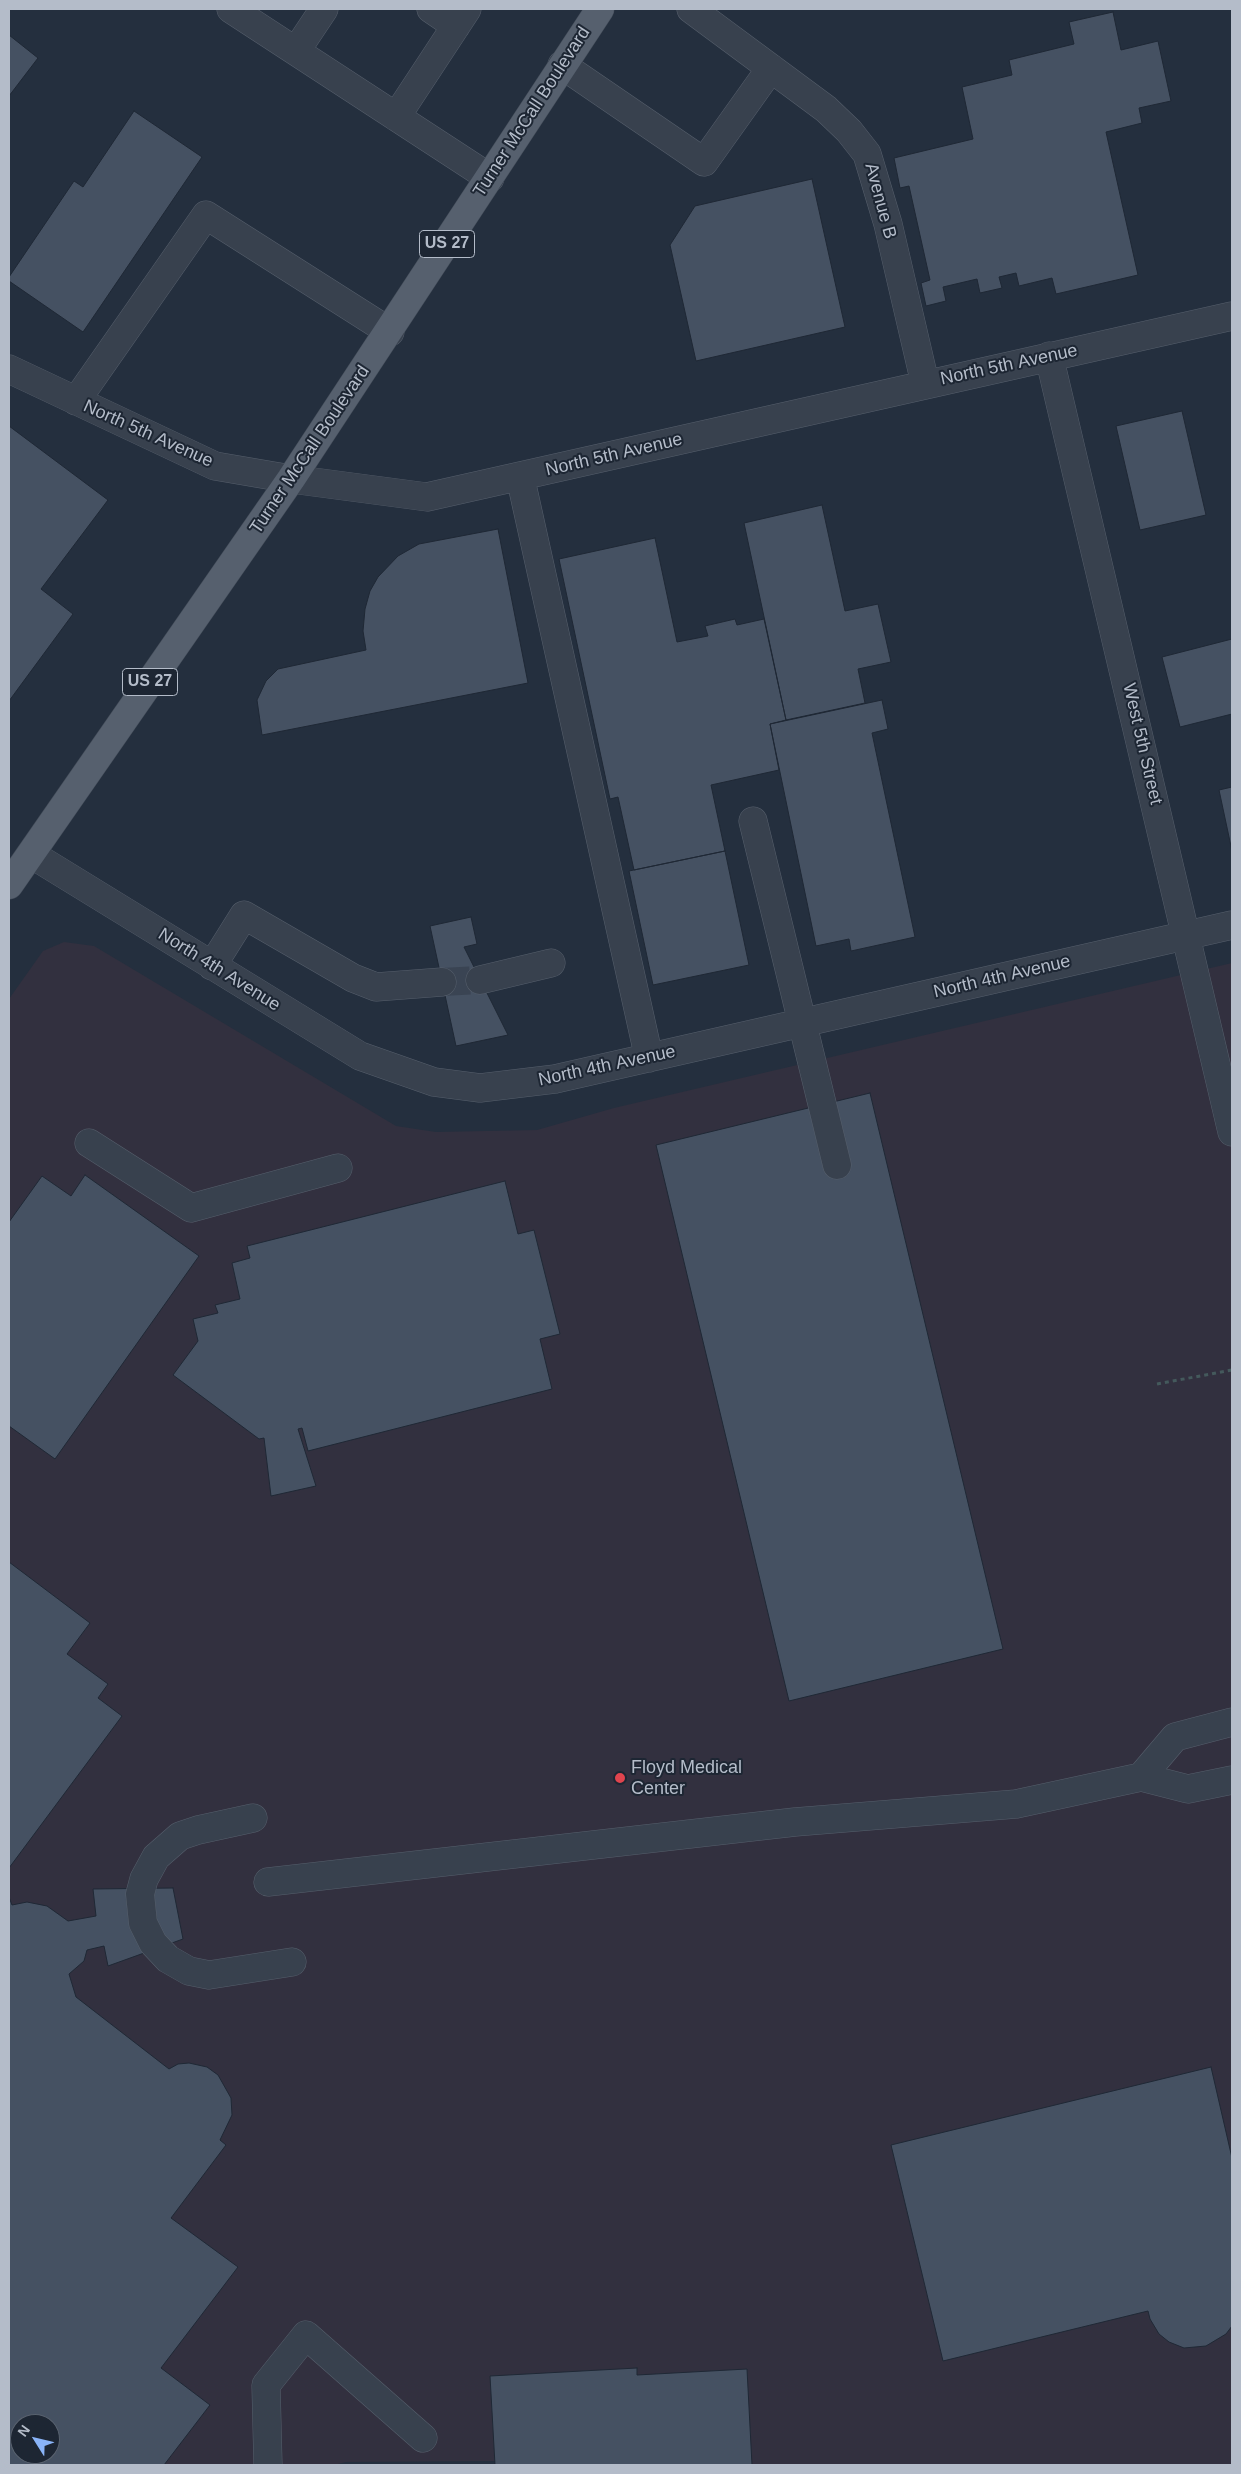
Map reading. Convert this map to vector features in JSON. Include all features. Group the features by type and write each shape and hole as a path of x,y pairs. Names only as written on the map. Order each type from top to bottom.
{"main road":[{"name":"Turner McCall Boulevard","path":"9,884 291,479 390,332 600,9"}],"street":[{"path":"231,9 490,178"},
{"path":"296,51 324,9"},
{"path":"396,117 462,17 431,9"},
{"name":"Avenue B","path":"691,9 826,109 849,131 867,154 888,224 925,383"},
{"path":"562,65 704,162 771,68"},
{"path":"76,402 206,215 390,332"},
{"name":"North 5th Avenue","path":"9,369 215,466 291,479 427,497 925,383 1232,316"},
{"name":"West 5th Street","path":"1049,356 1232,1132"},
{"path":"520,476 649,1058"},
{"path":"753,821 837,1164"},
{"name":"North 4th Avenue","path":"31,854 360,1056 434,1082 480,1088 554,1079 802,1021 1232,925"},
{"path":"212,966 244,915 353,978 376,987 442,982"},
{"path":"480,980 551,963"},
{"path":"89,1143 191,1208 338,1168"},
{"path":"1141,1777 1174,1737 1232,1722"},
{"path":"268,1882 795,1822 1016,1804 1141,1777 1188,1789 1232,1780"},
{"path":"252,1818 180,1836 156,1857 144,1879 140,1894 143,1923 153,1943 168,1959 189,1971 208,1975 292,1962"},
{"path":"268,2465 266,2385 306,2335 423,2438"}],"path":[{"path":"1157,1384 1232,1370"}],"shaded area":[{"name":"Floyd Medical Center","path":"64,942 94,946 396,1126 436,1132 537,1130 614,1108 1232,963 1232,2465 498,2465 498,2461 346,2462 334,2465 9,2465 9,999 43,951"}],"building":[{"path":"1113,12 1121,50 1158,41 1171,101 1139,108 1142,123 1106,132 1138,275 1056,294 1052,278 1019,286 1016,273 999,277 1002,288 980,293 977,279 943,287 946,301 926,306 921,283 930,280 909,186 900,188 894,158 973,139 962,87 1012,75 1009,60 1074,44 1069,22"},
{"path":"9,35 38,58 9,96"},
{"path":"134,111 202,157 83,332 9,281 9,277 74,181 83,187"},
{"path":"812,179 845,327 696,361 670,245 695,206"},
{"path":"1182,411 1206,515 1140,530 1116,426"},
{"path":"9,426 108,500 41,589 73,614 9,701"},
{"path":"822,505 845,611 878,604 891,662 858,669 865,703 786,720 744,523"},
{"path":"498,529 528,683 262,735 257,700 266,681 278,669 366,650 363,631 365,609 370,591 378,577 398,556 419,544"},
{"path":"655,538 677,642 708,636 705,626 735,619 737,625 764,619 786,720 770,724 779,770 711,785 725,851 634,870 618,797 610,799 559,559"},
{"path":"1232,639 1232,714 1180,727 1162,657"},
{"path":"882,700 888,729 872,733 915,937 851,951 849,939 816,946 770,724"},
{"path":"1232,787 1232,851 1219,790"},
{"path":"725,851 749,965 653,985 629,871"},
{"path":"471,917 477,944 464,947 508,1035 456,1046 430,926"},
{"path":"870,1093 1003,1649 789,1701 656,1145"},
{"path":"85,1175 199,1256 55,1459 9,1426 9,1222 42,1176 71,1196"},
{"path":"505,1181 518,1234 534,1230 560,1334 540,1339 552,1389 308,1451 302,1428 298,1429 316,1486 271,1496 264,1438 259,1439 173,1375 198,1341 193,1319 218,1313 215,1305 240,1299 232,1263 250,1258 247,1246"},
{"path":"9,1562 90,1623 67,1654 108,1684 98,1698 122,1716 9,1868"},
{"path":"173,1888 183,1939 108,1966 104,1946 87,1950 84,1961 69,1974 76,1997 169,2069 178,2064 189,2063 207,2067 218,2075 231,2098 232,2115 220,2140 226,2145 171,2218 238,2267 161,2368 210,2405 164,2465 9,2465 9,1897 12,1905 27,1902 47,1906 68,1921 96,1916 93,1889"},
{"path":"1211,2067 1232,2158 1232,2326 1226,2334 1206,2346 1184,2348 1169,2342 1159,2334 1150,2319 1148,2311 943,2361 891,2145"},
{"path":"637,2368 637,2375 747,2369 752,2465 495,2465 490,2376"}],"tunnel":[{"path":"442,982 480,980"}],"place":[{"name":"Floyd Medical Center","path":"620,1778"}]}
